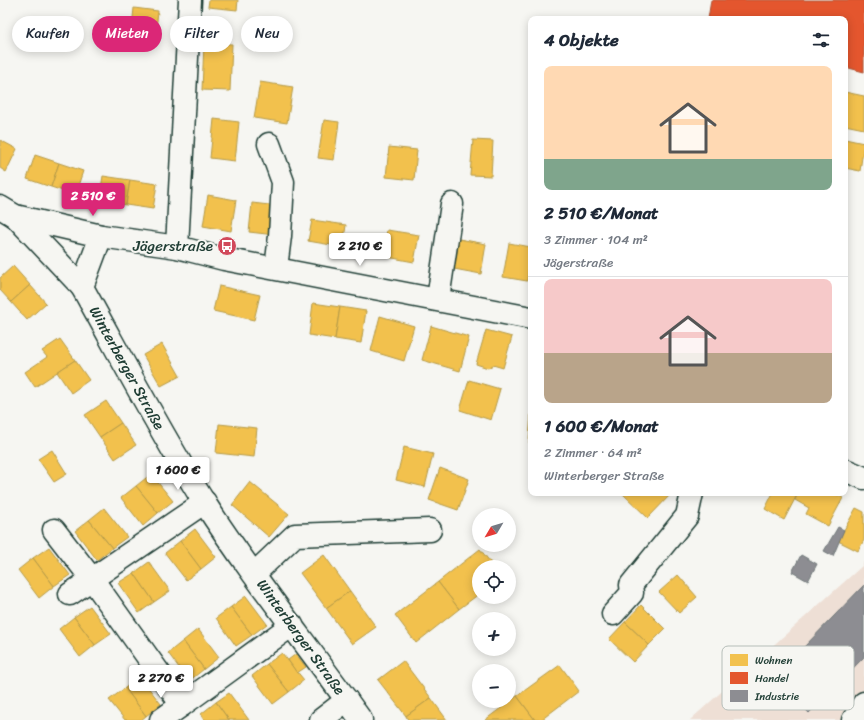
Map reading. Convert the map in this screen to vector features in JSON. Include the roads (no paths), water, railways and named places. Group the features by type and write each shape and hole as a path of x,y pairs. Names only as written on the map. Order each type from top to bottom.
{"street":[{"path":"177,247 190,0"},
{"path":"269,144 283,182 281,223 276,268"},
{"path":"438,299 452,204"},
{"path":"8,211 82,287 101,236"},
{"path":"8,211 101,236 177,247 224,259 528,317"},
{"name":"Winterberger Straße","path":"82,287 159,425 205,502 254,574 361,720"},
{"path":"848,471 864,478"},
{"path":"613,614 632,593 631,585 687,516 691,496"},
{"path":"70,594 205,502"},
{"path":"54,530 92,579 182,705"},
{"name":"Winterberger Straße","path":"254,574 295,535 430,530"},
{"path":"161,720 292,625"},
{"name":"Winterberger Straße","path":"322,720 347,700"},
{"path":"853,720 864,703"}],"place":[{"name":"Jägerstraße","path":"227,246"}]}
